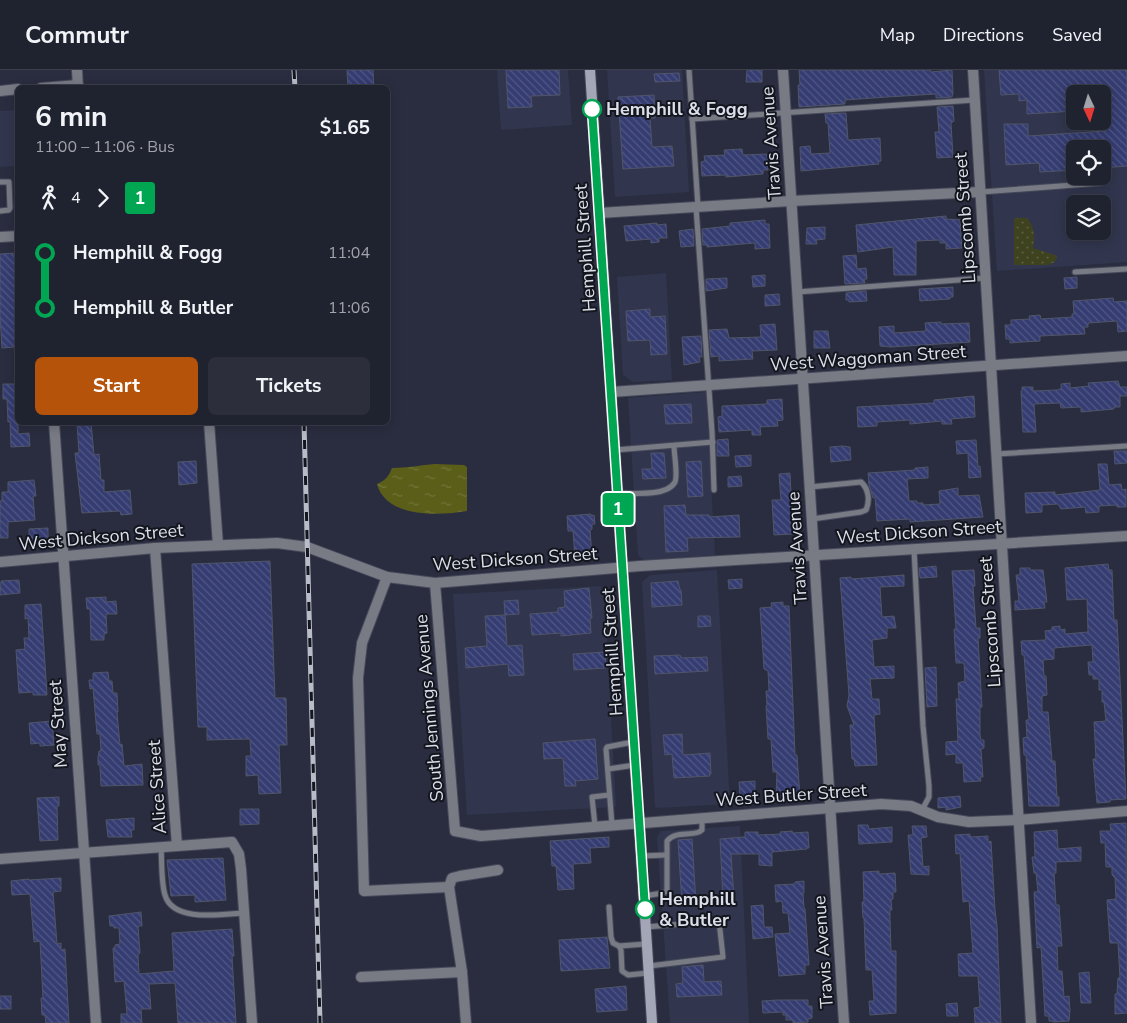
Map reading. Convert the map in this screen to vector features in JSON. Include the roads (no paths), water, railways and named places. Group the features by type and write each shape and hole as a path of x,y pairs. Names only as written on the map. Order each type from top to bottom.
{"main road":[{"name":"Hemphill Street","path":"590,70 652,1023"}],"street":[{"path":"77,70 78,85"},
{"name":"Travis Avenue","path":"783,70 844,1023"},
{"name":"Lipscomb Street","path":"973,70 1031,1023"},
{"path":"0,90 15,89"},
{"path":"599,213 980,192"},
{"path":"0,237 15,236"},
{"name":"West Waggoman Street","path":"611,392 1127,356"},
{"name":"May Street","path":"54,425 96,1023"},
{"path":"209,425 218,545"},
{"name":"West Dickson Street","path":"0,562 155,548 277,543 308,548 387,577 435,583 622,568 1127,536"},
{"name":"Alice Street","path":"155,548 177,846 232,842 239,854 252,1023"},
{"path":"387,577 362,643 358,678 364,891 449,887"},
{"name":"South Jennings Avenue","path":"435,583 455,831"},
{"name":"West Butler Street","path":"455,831 481,836 702,818 830,810 881,804 911,806 938,818 969,822 1127,811"},
{"path":"0,859 177,846"},
{"path":"466,1023 462,972 449,887 452,878 498,870"},
{"path":"361,977 462,972"}],"lane":[{"path":"689,70 713,442 714,490"},
{"path":"692,119 974,100"},
{"path":"0,182 9,182 10,208 9,210 0,211"},
{"path":"980,192 1074,185"},
{"path":"1075,272 1127,269"},
{"path":"797,292 985,278"},
{"path":"615,450 713,442"},
{"path":"618,493 659,492 675,482 674,446"},
{"path":"996,454 1127,446"},
{"path":"810,487 862,482 866,486 869,500 866,510 861,512 812,519"},
{"path":"914,549 923,726 929,786 929,797 922,810"},
{"path":"612,825 607,747 634,742"},
{"path":"608,770 635,765"},
{"path":"595,826 592,797 609,795"},
{"path":"644,896 664,893 668,888 665,846 670,836 699,832 702,830 702,818"},
{"path":"161,847 165,896 176,909 196,916 244,913"},
{"path":"641,856 666,855"},
{"path":"609,907 613,943 619,946 647,944"},
{"path":"619,946 621,950 622,971 628,975 723,957 719,921 646,927"}],"water":[{"path":"435,464 464,465 467,467 467,511 442,514 415,512 402,509 382,495 377,484 386,478 392,468"}],"railway":[{"path":"294,70 295,85"},
{"path":"304,425 320,1023"}],"place":[{"name":"Hemphill & Fogg","path":"592,109"},
{"name":"Hemphill & Butler","path":"645,909"}]}
